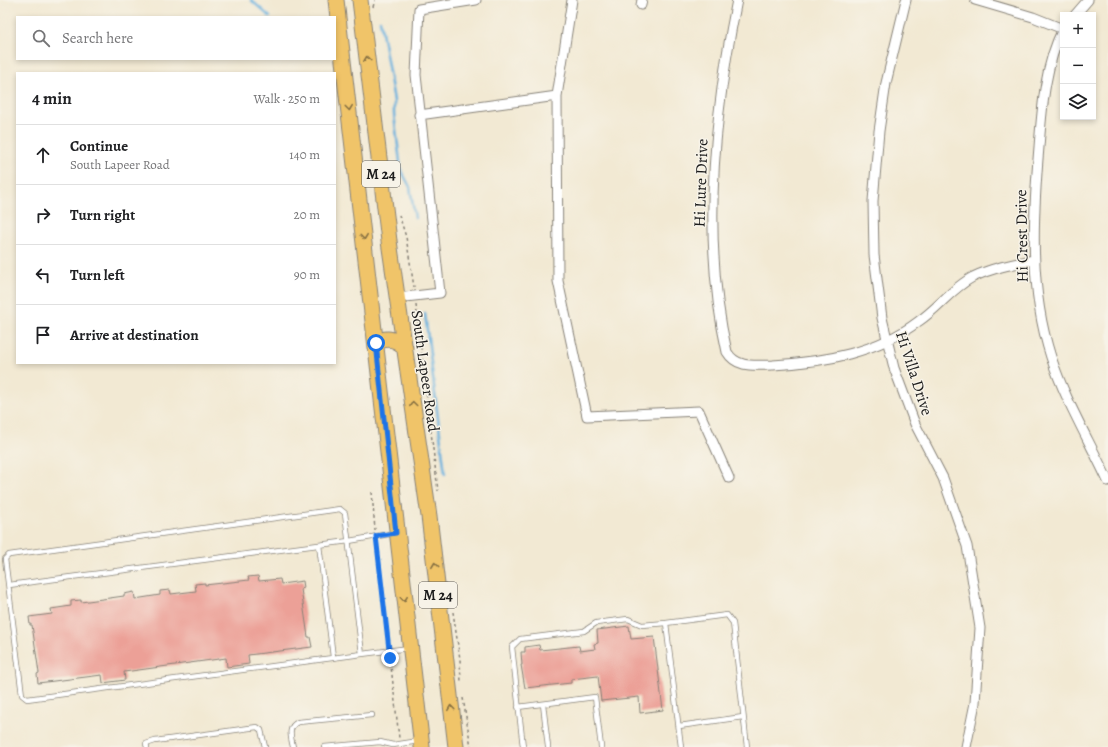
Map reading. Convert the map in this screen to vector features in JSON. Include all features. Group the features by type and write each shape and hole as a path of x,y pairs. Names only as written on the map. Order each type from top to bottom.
{"main road":[{"name":"M 24","path":"336,0 376,343 396,533 422,744"},
{"name":"South Lapeer Road","path":"360,0 398,298 429,516 456,747"},
{"path":"376,343 391,339 397,340 405,348"}],"street":[{"path":"398,298 440,293 416,75 419,9 476,0"},
{"path":"572,0 557,96 558,280 587,416 699,411 729,478"},
{"name":"Hi Lure Drive","path":"737,0 720,98 716,144 713,245 718,315 727,352 736,363 748,366 802,363 868,349 887,340"},
{"name":"Hi Villa Drive","path":"906,0 886,83 879,131 873,200 874,255 882,318 894,368 915,424 943,478 967,546 980,628 975,703 966,747"},
{"path":"975,0 1033,17 1060,28"},
{"path":"1078,12 1088,0"},
{"name":"Hi Crest Drive","path":"1060,38 1048,75 1041,119 1034,203 1034,260 1040,308 1051,356 1078,420 1108,481"},
{"path":"420,115 557,96"},
{"path":"887,340 918,322 961,284 991,269 1034,260"}],"lane":[{"path":"362,654 345,513 340,509 9,554 5,559 22,695 28,699 333,657 362,654 389,651 410,648"},
{"path":"8,585 349,541 396,533"},
{"path":"319,545 333,657"},
{"path":"523,747 512,647 520,639 584,631 596,623 628,619 642,625 727,615 733,623 747,747"},
{"path":"666,622 681,747"},
{"path":"518,707 595,697 601,747"},
{"path":"543,704 548,747"},
{"path":"292,747 290,729 292,724 298,722 372,715"},
{"path":"679,726 743,717"},
{"path":"146,747 146,744 155,741 257,727 261,730 265,747"},
{"path":"324,747 380,742 393,746 400,744 422,744"}],"path":[{"path":"372,492 400,744"}],"building":[{"path":"258,576 259,581 280,579 281,584 303,581 304,588 301,589 308,637 310,637 312,647 248,655 249,664 227,667 226,658 124,672 125,680 103,683 102,675 38,683 37,674 39,673 32,625 30,625 29,617 52,614 51,609 71,606 71,601 81,600 81,602 124,596 124,594 134,592 135,599 160,595 160,591 170,590 171,594 196,591 195,584 205,583 205,585 249,580 248,577"},
{"path":"629,626 631,639 654,637 663,710 640,713 639,697 601,701 598,676 571,679 571,683 525,688 521,665 521,652 525,652 525,647 539,645 540,650 579,646 580,651 595,649 594,644 598,643 597,630"}],"waterway":[{"path":"251,0 269,16"},
{"path":"380,20 394,101 394,114 401,170 410,187 415,218"},
{"path":"425,314 445,474"}],"route":[{"path":"376,343 396,533 376,536 390,658"}]}
